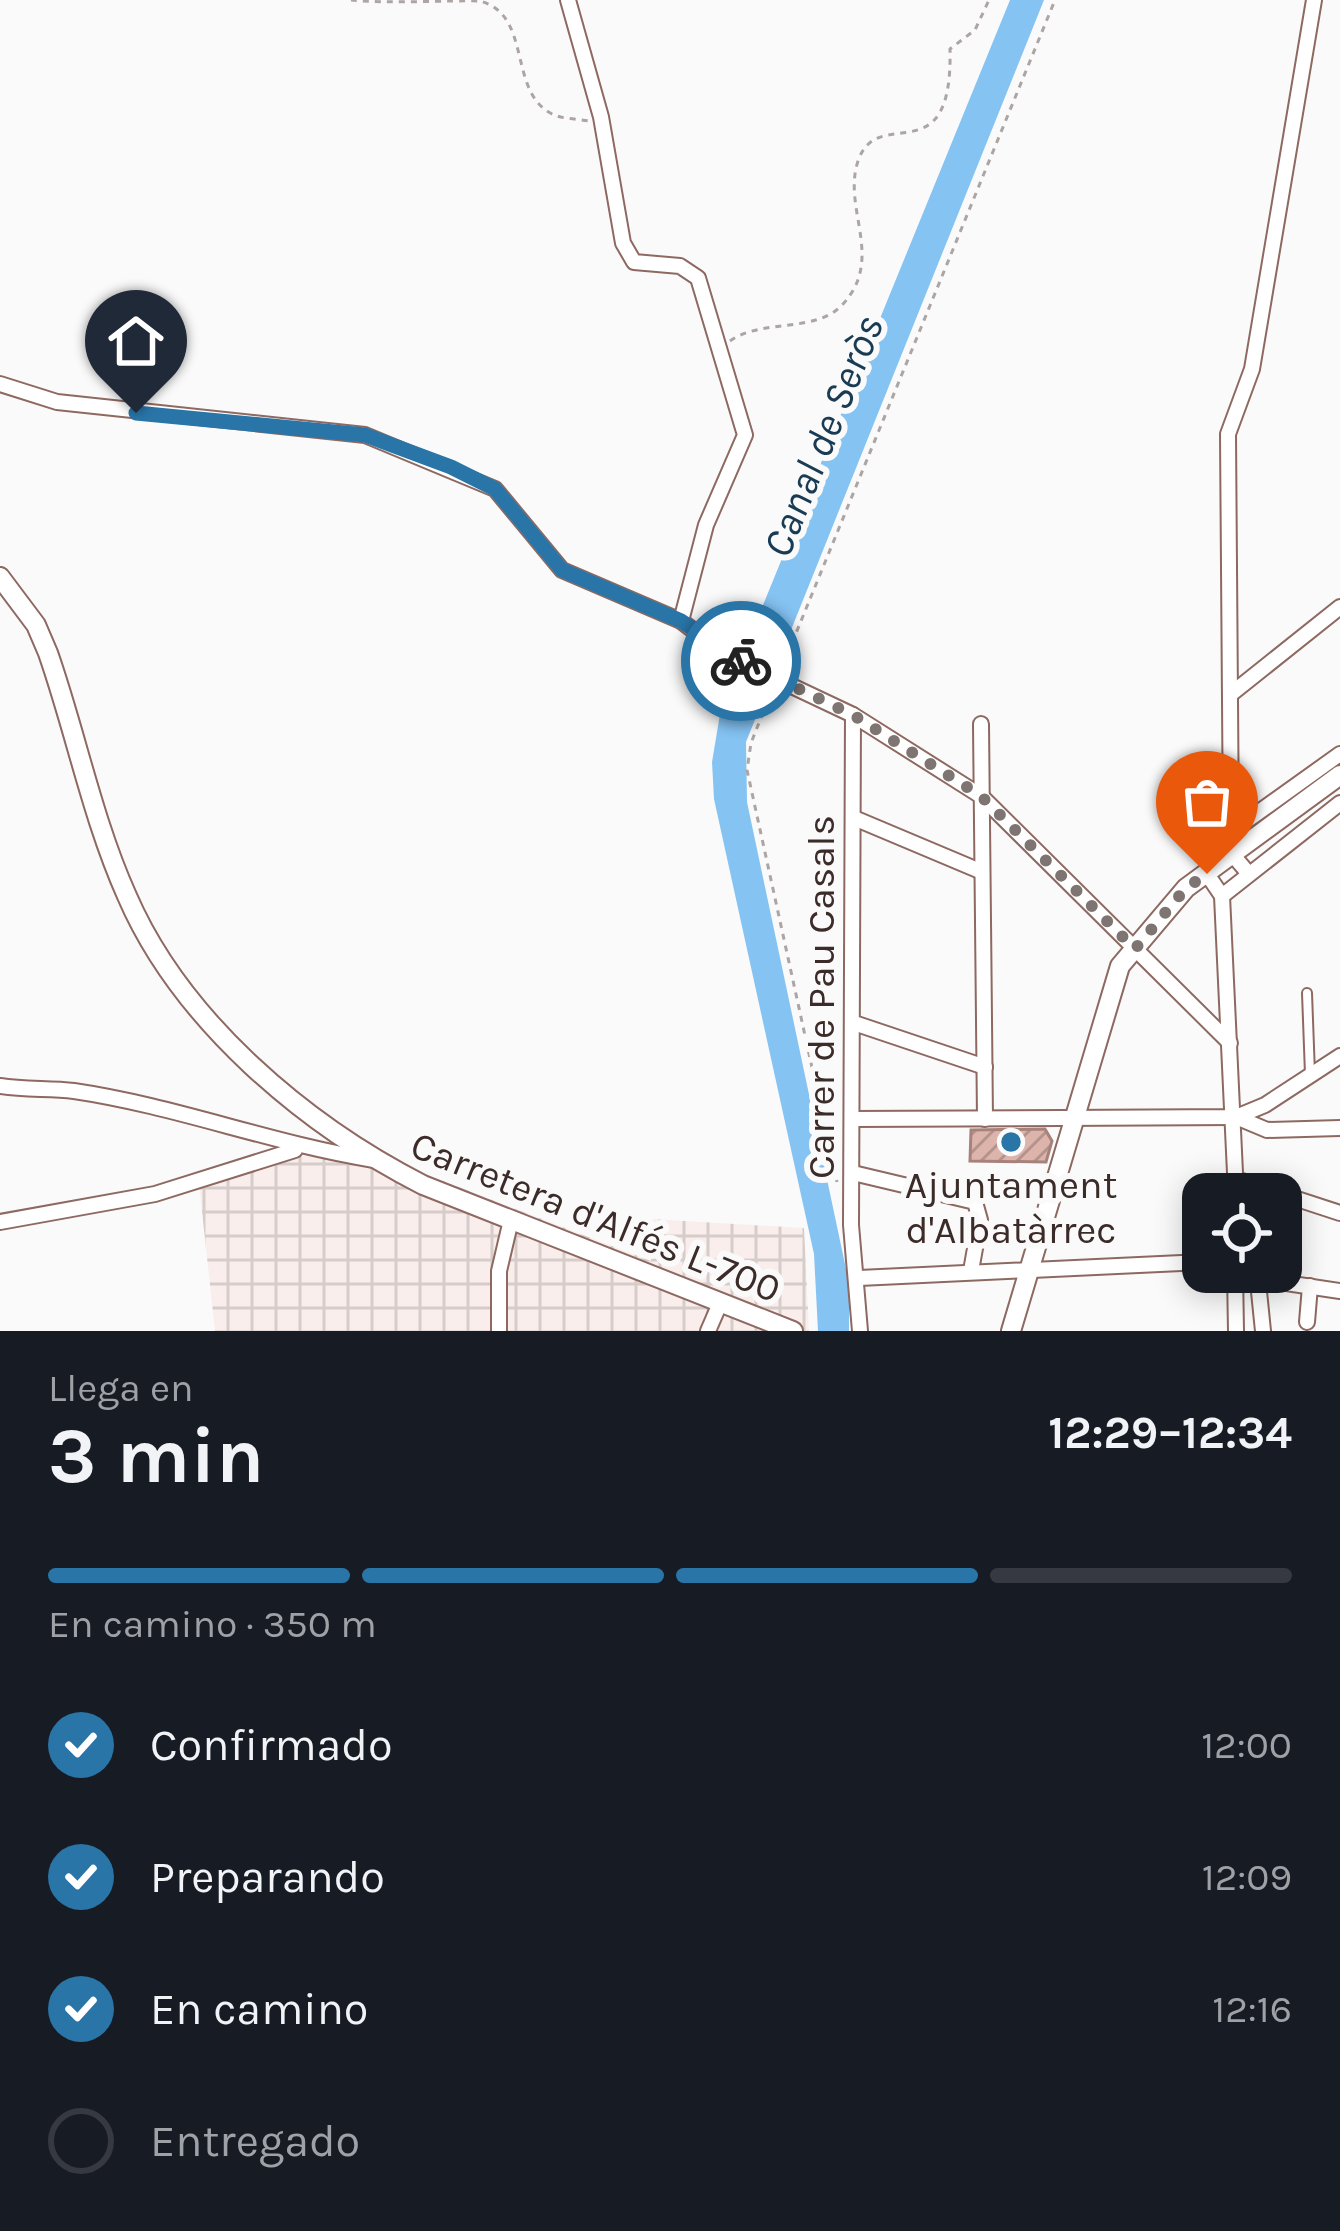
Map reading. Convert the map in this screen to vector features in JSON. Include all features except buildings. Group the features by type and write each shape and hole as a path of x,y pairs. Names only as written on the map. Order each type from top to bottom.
{"street":[{"path":"568,0 602,123 623,243 634,262 680,266 698,278 723,346 746,435 706,525 681,621"},
{"path":"1250,874 1232,854 1228,434 1252,369 1314,0"},
{"path":"0,384 57,403 365,435 495,489 562,570 681,621 736,659 853,715 981,796 1230,1043"},
{"name":"Carretera d'Alfés L-700","path":"0,577 36,625 126,896 200,1012 257,1066 374,1160 511,1220 793,1331"},
{"path":"1232,694 1340,607"},
{"name":"Carrer de Pau Casals","path":"853,715 850,1225 859,1278 860,1331"},
{"path":"981,724 986,1119"},
{"path":"1231,832 1336,764"},
{"path":"1011,1331 1070,1119 1120,966 1186,888 1336,764"},
{"path":"1222,896 1340,803"},
{"path":"854,818 980,871"},
{"path":"1207,874 1222,896 1236,1173"},
{"path":"854,1023 985,1067"},
{"path":"1235,1117 1340,1056"},
{"path":"0,1086 126,1102 300,1148 374,1160"},
{"path":"854,1119 1235,1117 1267,1130 1340,1128"},
{"path":"0,1222 155,1194 300,1148"},
{"path":"853,1173 975,1202 980,1220 971,1271"},
{"path":"1302,1203 1340,1213"},
{"path":"499,1331 499,1271 511,1220"},
{"path":"859,1278 1182,1263"},
{"path":"1302,1284 1340,1291"},
{"path":"1306,1322 1310,1286"},
{"path":"1235,1293 1236,1331"},
{"path":"1260,1293 1263,1331"},
{"path":"709,1331 721,1301"}],"lane":[{"path":"1307,993 1310,1076"}],"path":[{"path":"351,0 481,2 512,27 524,76 542,105 552,114 602,123"},
{"path":"723,346 738,335 824,316 842,305 865,252 856,173 861,154 880,139 927,126 941,115 950,100 950,49 975,30 989,0"},
{"path":"838,1184 747,770 751,743 1055,0"}],"shaded area":[{"path":"308,1155 383,1158 651,1261 652,1219 804,1228 809,1331 215,1331 199,1184"}],"water":[{"path":"1010,0 1044,0 746,742 747,802 849,1283 849,1331 818,1331 814,1254 714,799 712,762 721,708"}],"way so far":[{"path":"741,661 853,715 981,796 1135,949 1186,888 1207,874"}],"place":[{"name":"Ajuntament d'Albatàrrec","path":"1011,1142"}],"route":[{"path":"136,413 365,435 451,467 495,489 562,570 681,621 741,661"}],"water label":[{"name":"Canal de Seròs","path":"822,436"}]}
